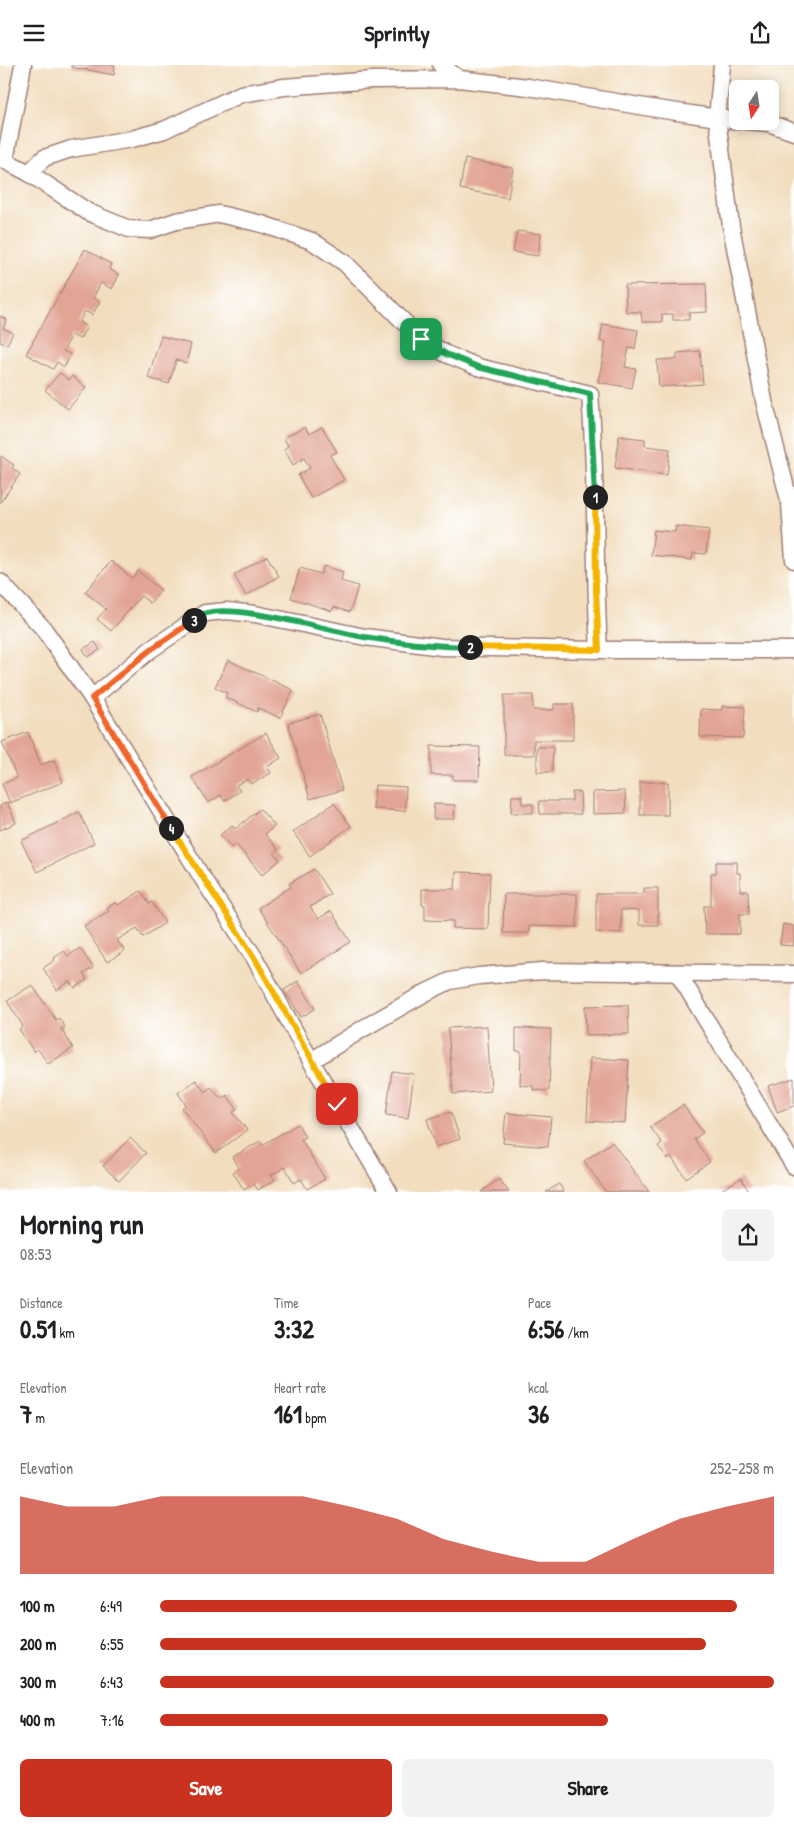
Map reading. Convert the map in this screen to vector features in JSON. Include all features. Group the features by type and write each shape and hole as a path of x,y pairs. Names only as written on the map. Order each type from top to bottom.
{"street":[{"path":"24,65 3,159 29,173 88,212 129,229 150,230 176,221 219,214 262,224 312,241 346,263 421,339 446,354 478,367 590,394 596,515 596,589 599,650"},
{"path":"441,65 459,79"},
{"path":"722,65 718,119 731,226 764,401 790,504 794,560"},
{"path":"29,173 44,158 71,149 132,139 164,130 241,94 284,87 372,80 459,79 528,87 729,120"},
{"path":"779,127 794,133"},
{"path":"0,582 44,628 92,698 203,879 254,957 311,1061 389,1192"},
{"path":"92,698 150,650 205,613 227,611 255,614 365,637 442,647 599,650 794,650"},
{"path":"311,1061 392,1011 450,981 478,976 542,971 794,975"},
{"path":"678,973 794,1166"}],"building":[{"path":"71,65 115,65 114,75 71,67"},
{"path":"465,159 513,168 508,198 460,189"},
{"path":"517,231 541,234 538,256 513,252"},
{"path":"85,249 111,264 109,269 119,275 112,289 101,283 93,298 100,302 92,315 85,311 79,322 87,327 80,339 72,335 63,351 71,355 64,367 57,362 53,369 26,354"},
{"path":"706,284 707,312 689,313 689,320 673,320 673,314 662,314 662,322 642,322 641,312 626,312 625,285"},
{"path":"0,316 7,320 3,328 13,333 7,345 0,342"},
{"path":"603,324 638,330 635,349 629,348 625,367 636,369 632,388 598,382 606,342 600,341"},
{"path":"161,336 191,344 186,363 176,360 169,384 148,378"},
{"path":"700,351 703,384 659,387 657,360 677,359 677,353"},
{"path":"60,373 69,380 72,376 86,388 68,409 45,390"},
{"path":"305,427 309,434 322,427 337,452 330,455 344,480 311,498 298,475 310,468 304,458 293,465 284,449 288,446 284,438"},
{"path":"619,436 645,439 645,446 670,449 667,475 615,468"},
{"path":"1,456 14,465 12,468 20,474 0,503"},
{"path":"676,526 709,530 706,554 693,553 692,560 651,555 654,530 675,532"},
{"path":"267,556 279,576 246,596 234,575"},
{"path":"111,561 132,578 138,571 161,590 150,603 141,596 111,631 97,619 106,609 85,592"},
{"path":"324,566 343,572 341,581 358,586 350,612 334,607 332,611 291,598 300,568 321,574"},
{"path":"95,642 100,650 88,657 83,649"},
{"path":"228,660 293,690 280,718 258,708 257,712 225,697 227,693 215,687"},
{"path":"504,695 533,695 533,710 554,710 554,704 573,704 573,740 534,740 534,755 504,755"},
{"path":"722,706 745,707 743,738 700,737 701,709 722,710"},
{"path":"320,714 342,790 310,799 288,723"},
{"path":"28,732 41,765 54,760 63,782 10,803 2,784 17,778 2,742"},
{"path":"266,733 281,758 267,767 271,773 251,784 248,779 236,785 240,791 224,801 221,795 208,803 192,777"},
{"path":"431,746 480,747 479,780 453,780 453,775 431,775"},
{"path":"537,747 553,747 552,772 537,772"},
{"path":"640,782 668,782 668,815 640,815"},
{"path":"375,785 406,787 405,811 373,809"},
{"path":"625,791 626,813 593,814 593,792"},
{"path":"572,792 580,792 581,814 540,814 539,801 572,801"},
{"path":"512,796 522,796 522,804 533,804 533,813 511,813"},
{"path":"7,802 16,823 0,830 0,806"},
{"path":"334,803 351,826 310,856 293,832"},
{"path":"434,804 455,805 454,819 433,819"},
{"path":"260,809 275,826 265,834 278,850 274,853 280,860 262,875 236,844 232,848 220,835 232,825 235,829"},
{"path":"79,812 94,843 37,872 21,841"},
{"path":"716,862 737,862 737,873 740,873 740,891 748,891 749,914 740,914 740,934 705,934 704,906 711,906 711,873 716,873"},
{"path":"314,869 330,894 310,907 318,919 331,911 351,942 301,973 258,908 291,887 289,884"},
{"path":"456,872 490,873 488,929 453,928 454,921 425,920 425,905 422,905 422,889 455,889"},
{"path":"644,888 658,888 658,925 639,925 639,911 621,910 621,933 596,932 596,894 644,894"},
{"path":"141,891 149,904 152,902 165,923 143,937 137,928 117,940 125,951 107,962 84,926 109,911 107,908 116,902 118,905"},
{"path":"504,894 577,894 577,927 529,926 529,933 503,933"},
{"path":"783,924 794,926 794,946 780,945"},
{"path":"80,948 93,968 83,974 87,980 75,988 70,981 57,990 43,968 64,951 68,956"},
{"path":"298,981 315,1009 301,1017 284,990"},
{"path":"32,985 56,1020 59,1018 65,1027 61,1029 73,1048 48,1064 38,1049 34,1052 19,1029 23,1026 7,1001"},
{"path":"628,1005 629,1034 586,1035 585,1006"},
{"path":"487,1026 491,1091 453,1094 448,1028"},
{"path":"516,1028 551,1029 549,1091 533,1090 533,1086 520,1085 521,1051 516,1051"},
{"path":"590,1058 629,1060 625,1123 587,1121"},
{"path":"392,1071 414,1074 408,1118 386,1115"},
{"path":"794,1078 794,1106 777,1112 768,1086"},
{"path":"196,1080 205,1092 211,1087 221,1099 227,1095 237,1109 233,1112 247,1130 216,1153 182,1108 186,1105 178,1093"},
{"path":"683,1105 703,1133 694,1139 710,1162 686,1178 671,1157 667,1159 658,1146 662,1143 650,1127"},
{"path":"451,1112 460,1139 436,1147 427,1119"},
{"path":"506,1113 551,1117 548,1147 503,1143"},
{"path":"298,1124 305,1137 301,1139 325,1179 307,1189 301,1179 294,1183 285,1167 271,1175 275,1180 258,1190 254,1184 244,1190 233,1172 239,1168 233,1157 260,1141 262,1145"},
{"path":"130,1138 146,1153 119,1181 103,1166"},
{"path":"612,1142 649,1192 606,1192 584,1161"},
{"path":"741,1178 749,1192 718,1192"},
{"path":"499,1179 509,1192 481,1192"},
{"path":"559,1184 564,1192 546,1192"}],"route":[{"path":"337,1104 254,957 203,879 92,698 150,650 205,613 227,611 255,614 365,637 442,647 599,650 596,589 596,515 590,394 478,367 446,354 421,339"}]}
